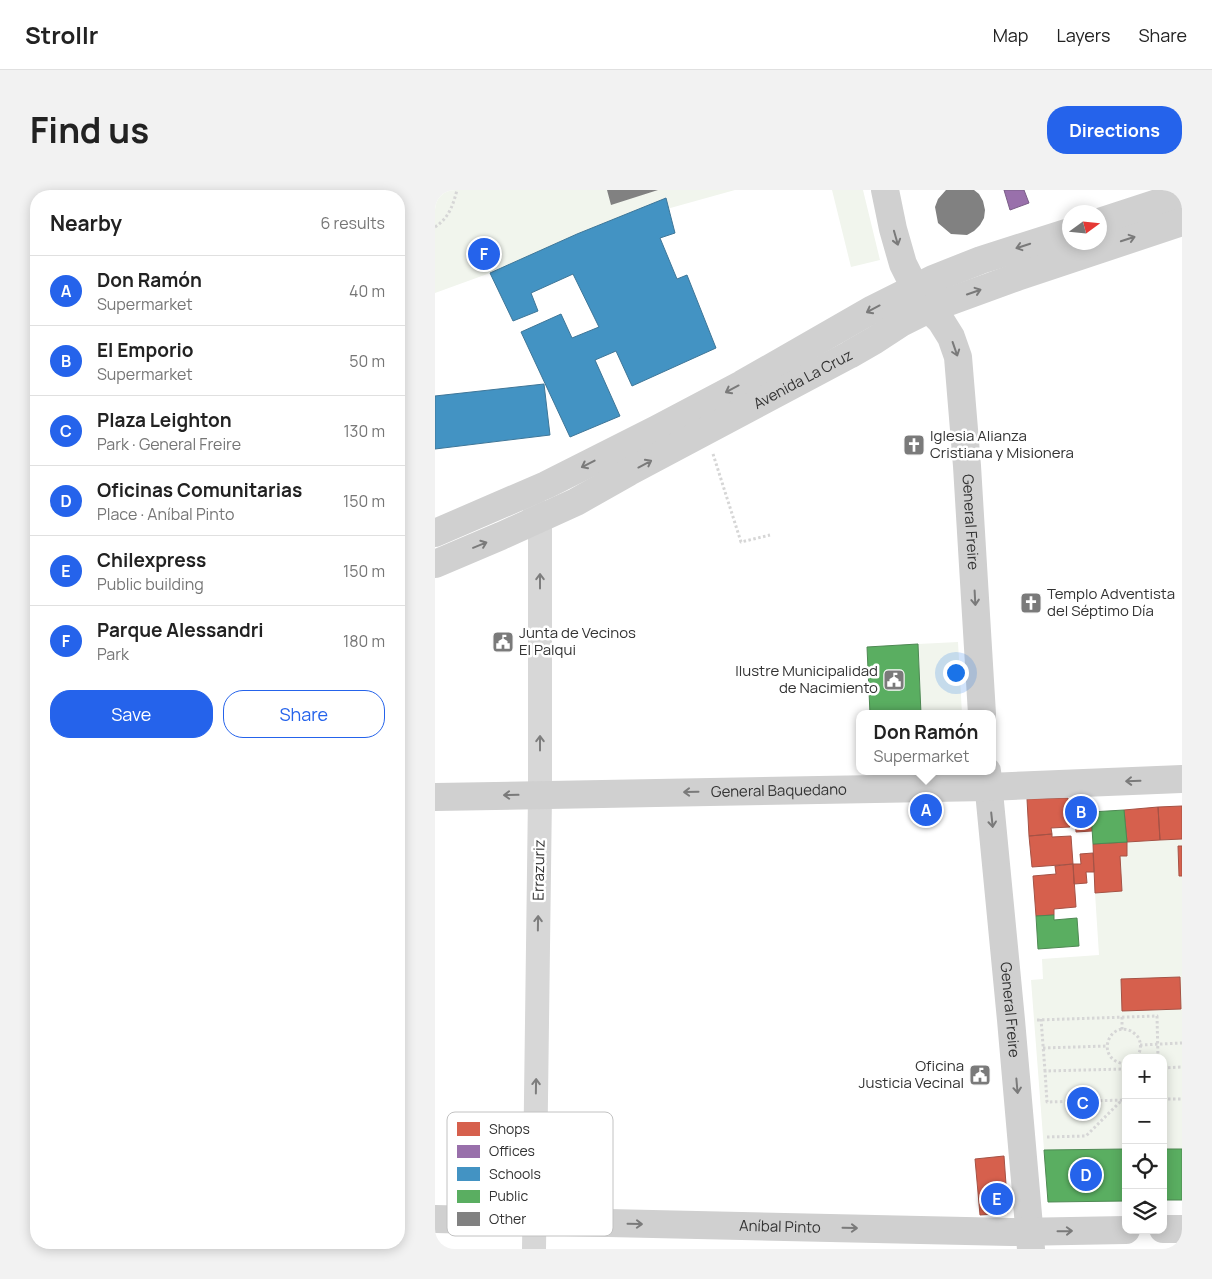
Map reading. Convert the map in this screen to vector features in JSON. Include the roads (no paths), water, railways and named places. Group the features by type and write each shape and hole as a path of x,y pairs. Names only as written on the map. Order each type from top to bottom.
{"main road":[{"name":"General Freire","path":"885,190 903,264 921,298 941,321 951,337 958,357 967,466 982,710"},
{"path":"1107,219 1182,195"},
{"name":"Avenida La Cruz","path":"435,533 564,477 666,425 873,309 1017,277 1182,222"},
{"name":"Avenida La Cruz","path":"435,564 576,502 875,340 901,323 921,298 981,260 1062,234"},
{"name":"General Freire","path":"988,779 1030,1240"},
{"name":"General Baquedano","path":"435,797 988,779 1182,779"},
{"name":"Aníbal Pinto","path":"613,1225 1030,1240 1122,1230"},
{"path":"1167,1230 1182,1229"}],"street":[{"name":"Errazuriz","path":"528,493 540,518 540,795 536,1112"},
{"name":"Errazuriz","path":"534,1236 534,1249"}],"place":[{"name":"Parque Alessandri","path":"484,254"},
{"name":"Iglesia Alianza Cristiana y Misionera","path":"914,445"},
{"name":"Templo Adventista del Séptimo Día","path":"1031,603"},
{"name":"Junta de Vecinos El Palqui","path":"503,642"},
{"name":"Ilustre Municipalidad de Nacimiento","path":"894,680"},
{"name":"Don Ramón","path":"926,810"},
{"name":"El Emporio","path":"1081,812"},
{"name":"Oficina Justicia Vecinal","path":"980,1075"},
{"name":"Plaza Leighton","path":"1083,1103"},
{"name":"Oficinas Comunitarias","path":"1086,1175"},
{"name":"Chilexpress","path":"997,1199"}]}
